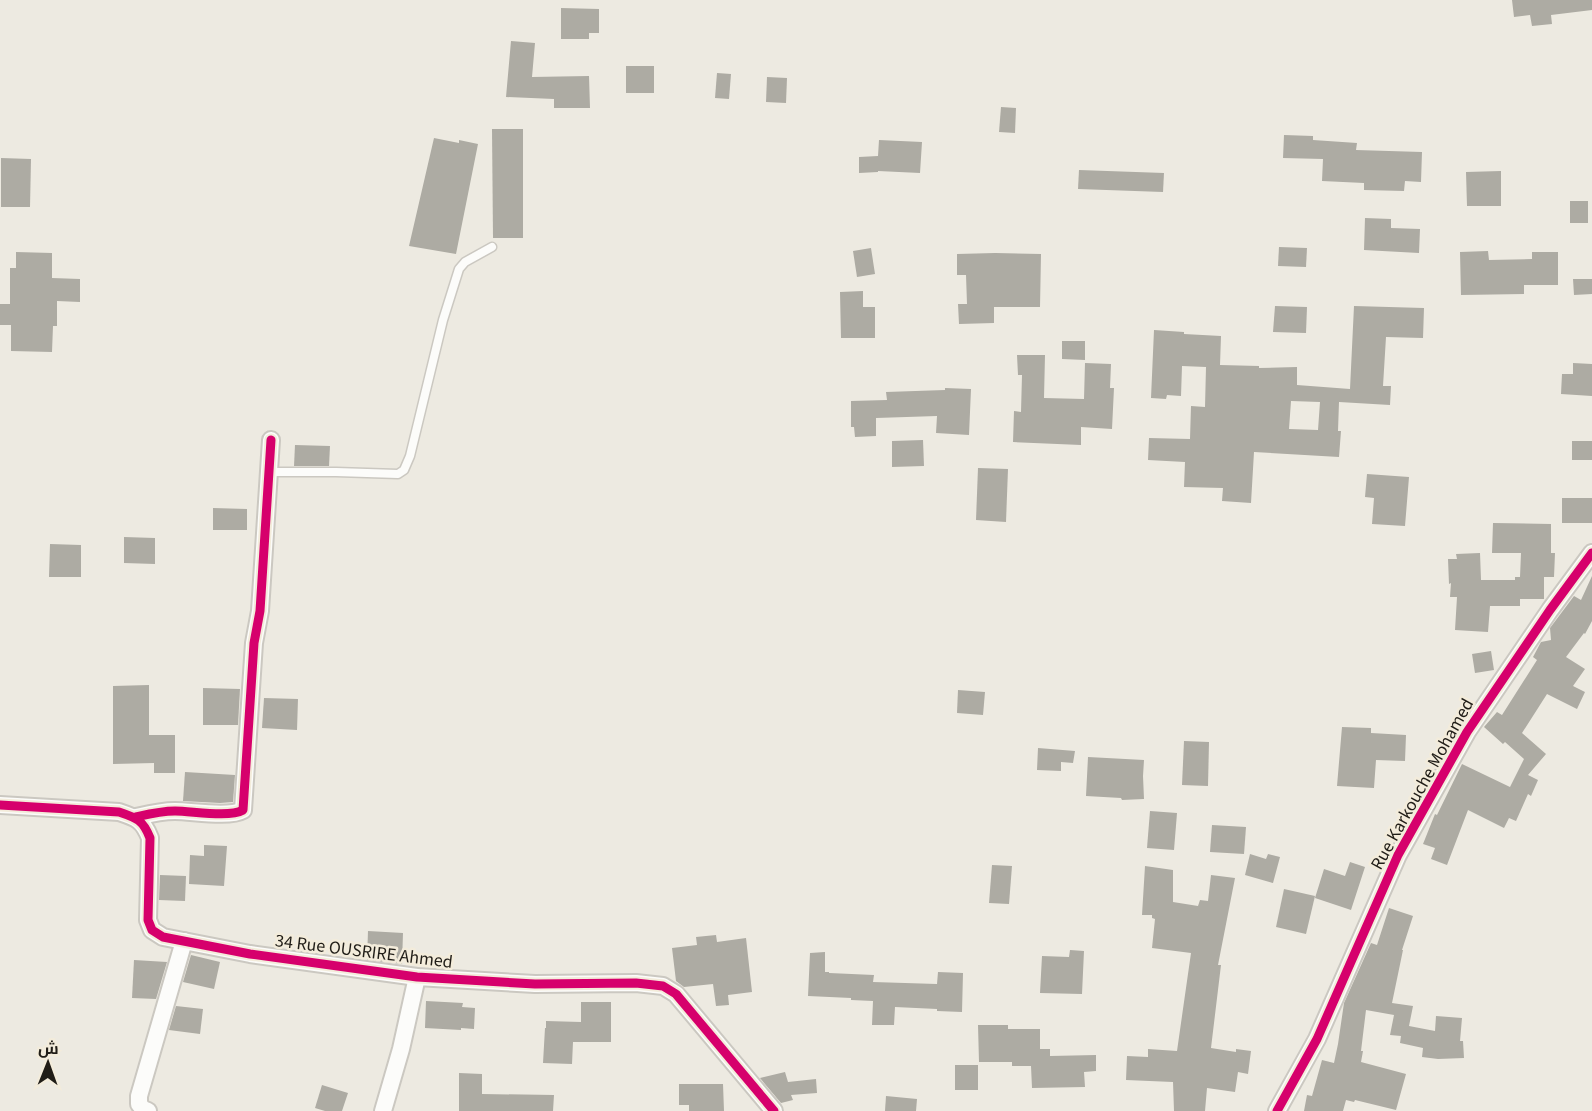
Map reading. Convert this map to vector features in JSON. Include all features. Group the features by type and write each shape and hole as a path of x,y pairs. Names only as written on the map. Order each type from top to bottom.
{"street":[{"path":"0,806 119,812 136,817 158,812 238,813 243,810 244,771 254,643 260,600 270,440"},
{"name":"Rue Karkouche Mohamed","path":"1277,1111 1317,1039 1398,855 1432,794 1467,732 1550,610 1592,553"},
{"name":"34 Rue OUSRIRE Ahmed","path":"136,817 145,826 150,838 148,920 152,930 163,937 250,954 417,976 535,984 636,983 663,986 676,994 774,1111"},
{"path":"148,1111 139,1104 139,1096 184,941"},
{"path":"383,1111 401,1049 417,976"}],"lane":[{"path":"268,472 398,474 404,470 410,456 443,320 459,269 465,262 492,247"}],"building":[{"path":"1512,0 1592,0 1592,10 1551,15 1552,24 1532,26 1530,15 1514,17"},
{"path":"561,8 599,9 599,33 589,33 589,39 561,39"},
{"path":"511,41 535,43 532,77 589,76 590,108 554,108 554,99 506,97"},
{"path":"626,66 654,66 654,93 626,93"},
{"path":"717,73 731,74 729,99 715,98"},
{"path":"767,77 787,78 786,103 766,102"},
{"path":"1001,107 1016,108 1015,133 999,132"},
{"path":"492,129 523,129 523,238 493,238"},
{"path":"1284,135 1313,136 1313,140 1357,143 1356,150 1422,152 1421,182 1405,181 1404,191 1364,190 1364,183 1322,181 1323,159 1283,158"},
{"path":"434,138 478,144 456,254 409,246"},
{"path":"879,140 922,142 920,173 878,171 859,173 859,157 878,156"},
{"path":"1,158 31,159 30,207 1,207"},
{"path":"1079,170 1164,173 1163,192 1078,189"},
{"path":"1501,171 1501,206 1467,206 1466,172"},
{"path":"1570,201 1588,201 1588,223 1570,223"},
{"path":"1365,218 1391,219 1391,228 1420,229 1419,253 1364,250"},
{"path":"1279,247 1307,248 1306,267 1278,266"},
{"path":"871,248 875,274 857,277 853,251"},
{"path":"1488,251 1489,260 1532,259 1532,252 1558,252 1558,285 1524,285 1524,294 1461,295 1460,252"},
{"path":"16,252 52,253 52,278 80,279 80,302 57,301 57,326 53,326 52,352 11,351 11,325 0,325 0,304 10,304 10,268 16,268"},
{"path":"957,254 1041,254 1040,307 994,307 994,323 959,324 958,304 967,304 966,275 957,275"},
{"path":"1573,279 1592,279 1592,294 1574,295"},
{"path":"863,291 863,307 875,307 875,338 841,338 840,292"},
{"path":"1275,306 1307,307 1306,333 1273,332"},
{"path":"1354,306 1424,308 1423,338 1386,337 1383,386 1391,386 1390,405 1339,402 1338,431 1341,431 1339,457 1254,452 1251,503 1222,501 1223,488 1184,487 1185,462 1148,460 1149,438 1190,439 1191,406 1205,407 1206,367 1182,366 1181,396 1167,395 1166,399 1151,398 1154,330 1221,336 1220,365 1259,366 1259,368 1297,367 1297,385 1350,389","holes":["1291,401 1320,402 1318,430 1289,429"]},
{"path":"1062,341 1085,341 1085,360 1062,359"},
{"path":"1017,355 1045,355 1044,398 1084,399 1085,363 1111,364 1110,388 1114,388 1112,429 1081,427 1081,445 1013,442 1014,411 1021,412 1022,375 1018,375"},
{"path":"1573,363 1592,364 1592,396 1561,394 1562,374 1573,374"},
{"path":"945,388 971,389 969,435 936,433 937,416 876,418 876,436 855,437 854,427 851,427 851,401 887,400 886,392 945,390"},
{"path":"923,440 924,466 892,467 892,441"},
{"path":"1572,441 1592,441 1592,460 1572,460"},
{"path":"295,445 330,446 329,466 294,466"},
{"path":"978,468 1008,469 1006,522 976,520"},
{"path":"1367,474 1409,477 1405,526 1372,524 1374,498 1365,497"},
{"path":"1562,498 1592,498 1592,523 1562,523"},
{"path":"213,508 247,509 247,530 213,530"},
{"path":"1493,523 1551,524 1551,553 1555,553 1554,577 1544,577 1544,599 1520,599 1520,606 1490,606 1488,632 1455,630 1457,597 1450,597 1448,559 1457,559 1456,554 1480,553 1481,580 1515,580 1515,577 1520,577 1521,553 1492,553"},
{"path":"124,537 155,538 155,564 124,563"},
{"path":"50,544 81,545 81,577 49,577"},
{"path":"1592,576 1592,621 1585,634 1566,657 1585,669 1573,686 1585,692 1577,709 1547,694 1522,733 1546,754 1528,775 1538,780 1531,796 1528,794 1516,821 1509,818 1504,828 1468,810 1447,865 1431,859 1435,848 1423,844 1435,814 1437,815 1462,764 1510,787 1524,759 1484,727 1497,712 1502,715 1537,660 1533,657 1541,642 1551,640 1550,628 1574,596 1581,600"},
{"path":"1491,651 1494,670 1475,673 1472,654"},
{"path":"149,685 149,735 175,735 175,773 154,773 154,763 113,764 113,686"},
{"path":"203,688 240,689 238,725 203,725"},
{"path":"958,690 985,692 983,715 957,713"},
{"path":"264,698 298,699 297,730 262,728"},
{"path":"1342,727 1371,728 1371,733 1406,735 1405,761 1376,760 1374,788 1337,786"},
{"path":"1184,741 1209,742 1208,786 1182,785"},
{"path":"1038,748 1075,751 1073,763 1061,762 1061,771 1037,770"},
{"path":"1088,757 1144,760 1144,799 1122,800 1121,798 1086,796"},
{"path":"185,772 235,775 233,802 183,801"},
{"path":"1150,811 1177,813 1174,850 1147,848"},
{"path":"1212,825 1246,827 1244,854 1210,852"},
{"path":"204,845 227,846 224,886 189,884 190,855 204,856"},
{"path":"1250,854 1266,859 1268,854 1280,857 1273,883 1245,875"},
{"path":"1350,862 1365,867 1351,910 1315,898 1324,869 1345,876"},
{"path":"992,865 1012,866 1009,904 989,903"},
{"path":"1145,866 1173,870 1173,902 1198,906 1200,900 1208,901 1211,875 1235,878 1218,965 1221,965 1211,1048 1236,1052 1236,1049 1251,1051 1248,1074 1238,1072 1235,1092 1207,1088 1205,1111 1174,1111 1173,1082 1126,1080 1127,1056 1148,1057 1148,1049 1177,1051 1191,953 1152,948 1155,919 1152,915 1142,915"},
{"path":"160,875 186,876 185,901 159,900"},
{"path":"1284,889 1315,896 1306,934 1276,927"},
{"path":"1389,908 1413,916 1402,950 1392,1003 1413,1006 1409,1026 1435,1031 1436,1016 1462,1018 1460,1041 1463,1041 1464,1058 1422,1057 1423,1048 1400,1043 1401,1036 1390,1035 1394,1015 1366,1010 1361,1062 1406,1074 1396,1110 1346,1100 1343,1111 1304,1111 1307,1095 1312,1096 1322,1060 1334,1063 1344,1003 1371,943 1377,945"},
{"path":"368,931 403,933 402,964 367,960"},
{"path":"716,935 717,942 746,938 752,992 728,995 729,1005 716,1006 713,984 684,987 676,981 672,948 697,945 696,937"},
{"path":"1070,950 1084,951 1082,994 1040,993 1042,956 1069,957"},
{"path":"825,952 825,972 874,975 873,982 937,984 938,972 963,973 962,1012 895,1007 894,1025 872,1025 873,1001 808,996 810,953"},
{"path":"191,955 220,962 214,989 183,982"},
{"path":"134,960 167,962 156,999 132,998"},
{"path":"426,1001 463,1003 462,1007 475,1008 474,1029 425,1028"},
{"path":"581,1002 611,1002 611,1042 573,1042 572,1064 543,1063 546,1021 581,1022"},
{"path":"176,1006 203,1009 200,1034 169,1030"},
{"path":"978,1025 1008,1025 1008,1029 1040,1029 1040,1049 1050,1049 1050,1056 1096,1055 1096,1071 1084,1072 1085,1087 1032,1088 1031,1066 1012,1066 1012,1062 979,1062"},
{"path":"955,1065 978,1065 978,1090 955,1090"},
{"path":"785,1072 788,1082 816,1079 817,1093 791,1095 793,1100 781,1103 760,1078"},
{"path":"459,1073 482,1074 482,1094 554,1095 553,1111 459,1111"},
{"path":"679,1084 723,1084 724,1111 689,1111 689,1105 679,1105"},
{"path":"322,1085 348,1093 342,1111 325,1111 315,1108"},
{"path":"886,1096 917,1099 916,1111 885,1111"}],"cycle path":[{"path":"136,817 170,811 229,814 243,810 254,643 260,611 271,440"},
{"path":"1277,1111 1317,1039 1398,855 1467,732 1550,610 1592,553"},
{"path":"0,805 119,812 139,820 150,838 148,920 152,930 163,937 250,954 417,977 535,984 636,983 663,986 676,994 774,1111"}]}
